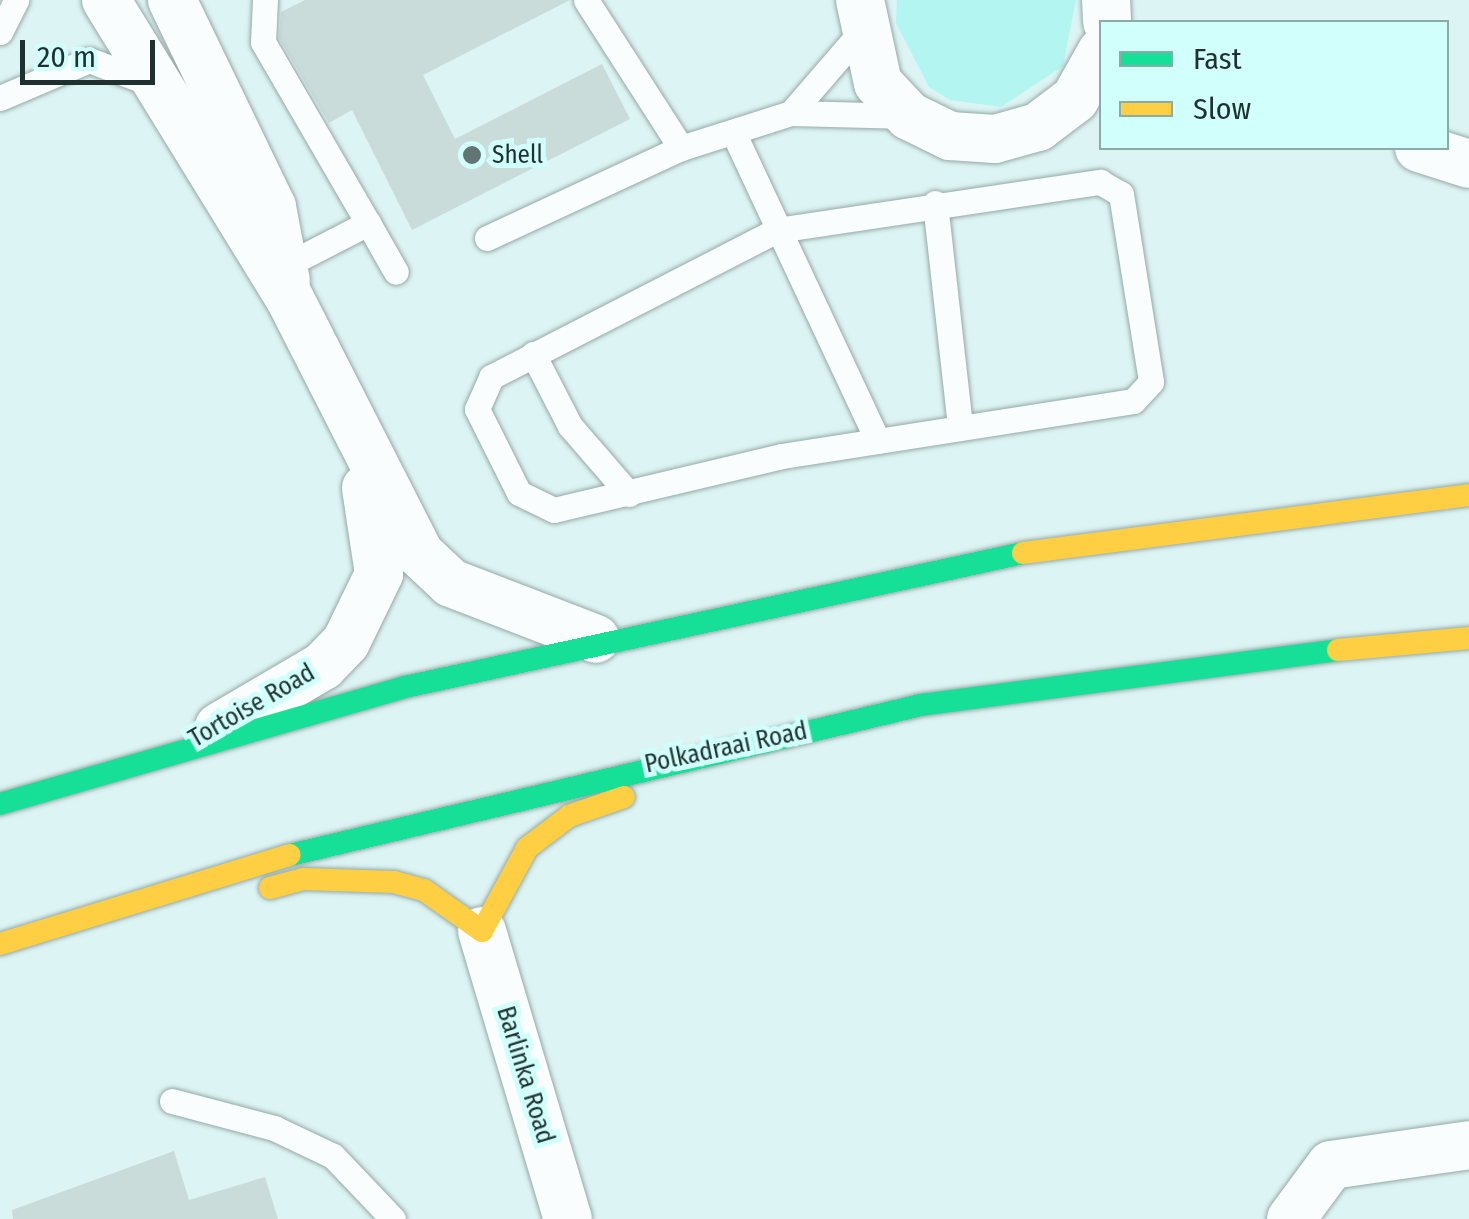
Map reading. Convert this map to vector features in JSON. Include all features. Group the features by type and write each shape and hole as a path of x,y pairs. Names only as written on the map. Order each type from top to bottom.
{"main road":[{"path":"0,804 180,747 596,639 988,556 1469,495"},
{"name":"Polkadraai Road","path":"0,944 352,836 921,705 1183,665 1469,638"},
{"path":"0,954 303,880 424,890 482,932 527,848 568,816 799,756 921,705"}],"street":[{"name":"Tortoise Road","path":"106,0 281,280 356,444 420,554 451,582 596,639"},
{"name":"Tortoise Road","path":"172,0 272,207 281,280"},
{"path":"853,13 878,83 909,116 950,136 995,139 1038,127 1088,100 1099,53"},
{"path":"1425,150 1469,164"},
{"name":"Tortoise Road","path":"180,747 323,666 368,606 380,552 356,444"},
{"name":"Barlinka Road","path":"482,932 568,1219"},
{"path":"1291,1219 1331,1165 1469,1145"}],"lane":[{"path":"0,32 16,0"},
{"path":"265,0 263,42 396,272"},
{"path":"586,0 682,148"},
{"path":"791,113 853,13"},
{"path":"0,98 90,60 124,66 169,98"},
{"path":"487,238 682,148 791,113 909,116"},
{"path":"734,134 878,440"},
{"path":"1117,186 1151,382 1133,401 878,440 554,510 519,492 476,400 491,377 778,230 935,203 1117,186"},
{"path":"935,203 960,427"},
{"path":"281,280 368,224"},
{"path":"533,354 570,426 629,494"},
{"path":"172,1101 274,1128 333,1156 393,1219"}],"shaded area":[{"path":"897,0 1076,0 1063,66 1001,107 950,100 929,87 896,23"}],"building":[{"path":"305,0 570,0 423,75 455,139 602,64 630,119 412,230 352,110 329,123 279,38 281,12"},
{"path":"174,1151 189,1200 265,1177 278,1219 13,1219 12,1210"}],"traffic: fast":[{"path":"0,804 405,687 1023,553"},
{"path":"290,855 921,705 1338,650"}],"traffic: slow":[{"path":"1023,553 1469,495"},
{"path":"1338,650 1469,638"},
{"path":"270,888 303,879 394,882 424,890 482,931 527,848 569,816 624,797"},
{"path":"0,944 290,855"}],"place":[{"name":"Shell","path":"472,155"}]}
